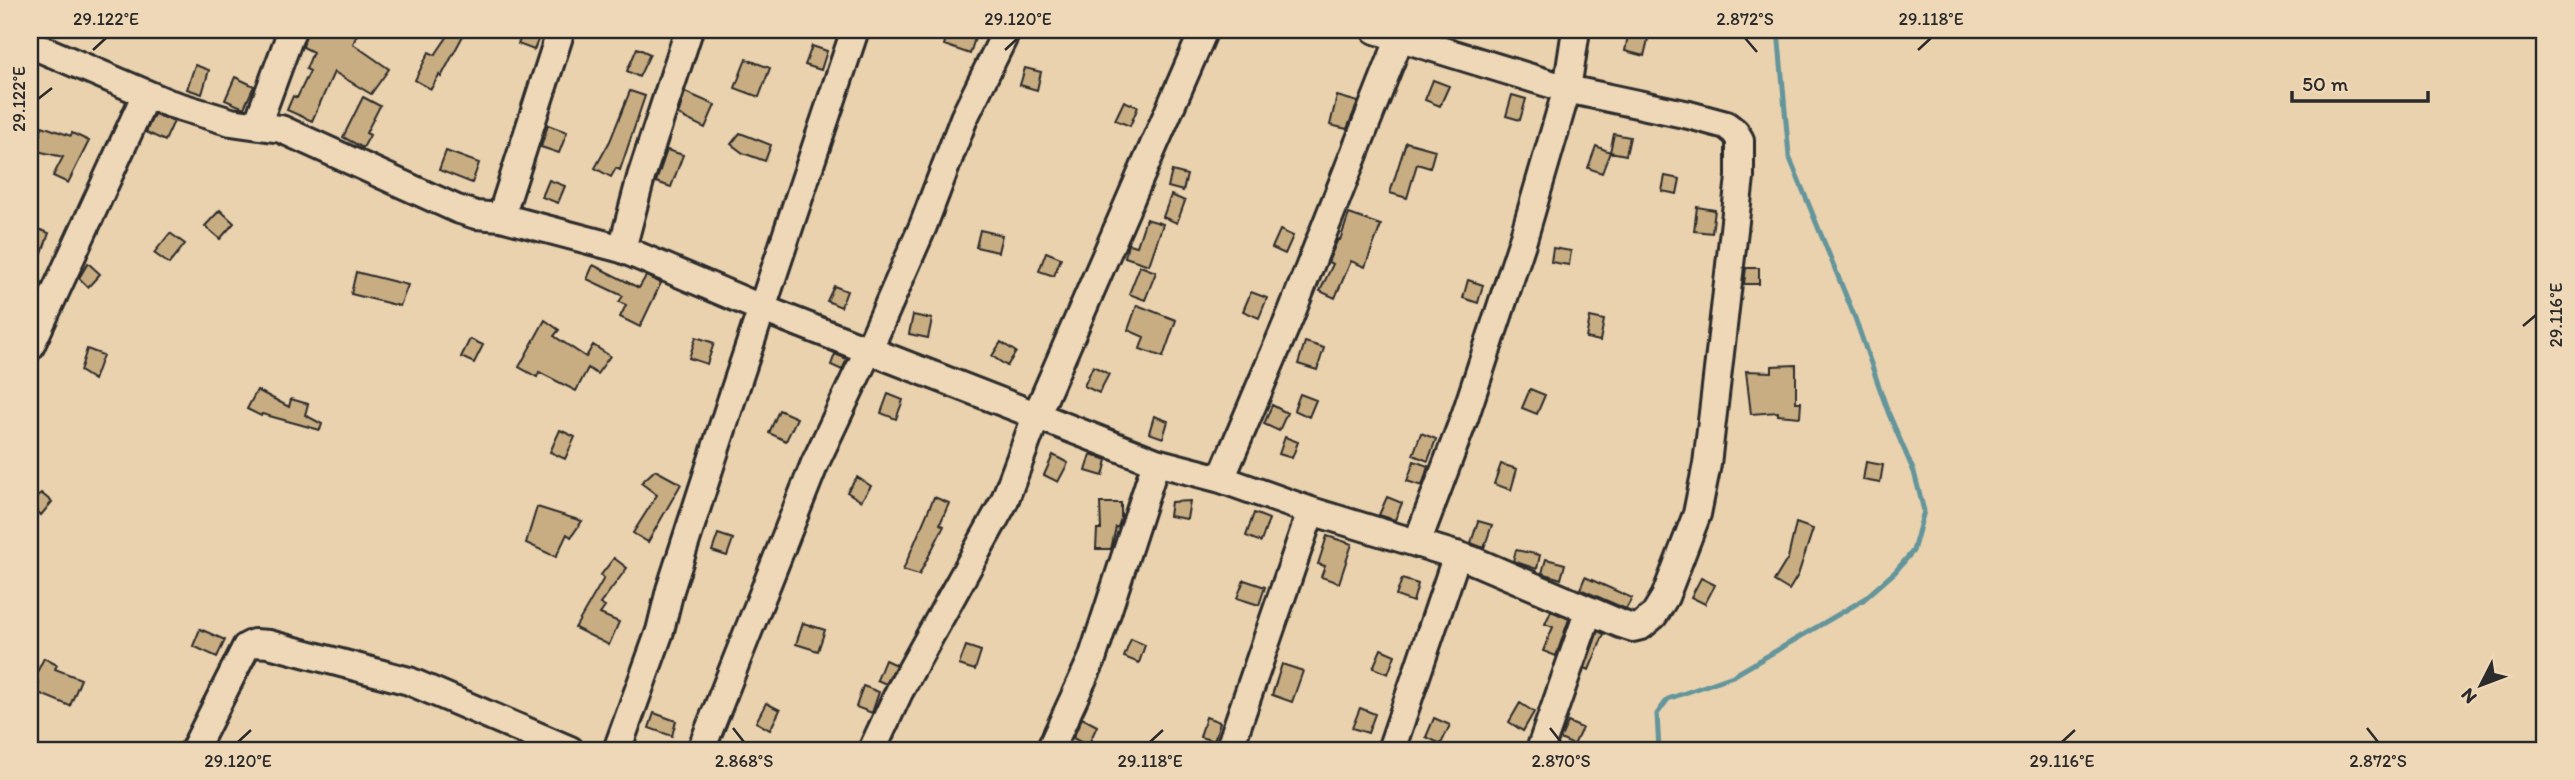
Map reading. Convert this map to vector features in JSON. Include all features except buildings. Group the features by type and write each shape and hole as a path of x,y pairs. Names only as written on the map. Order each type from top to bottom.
{"street":[{"path":"257,125 292,30"},
{"path":"501,217 561,30"},
{"path":"622,249 641,177 689,30"},
{"path":"617,750 660,631 674,577 855,30"},
{"path":"701,750 814,463 869,349 923,226 964,118 1007,30"},
{"path":"872,750 899,692 1004,502 1037,414 1204,30"},
{"path":"1418,542 1465,416 1521,243 1567,89 1576,30"},
{"path":"30,44 168,103 231,122 281,129 475,215 501,217 622,249 763,309 1156,462 1221,479 1311,511 1457,555 1633,628 1648,622 1665,597 1697,514 1707,464 1742,152 1735,132 1726,125 1689,114 1567,89 1392,32 1291,314 1221,479"},
{"path":"30,347 146,93"},
{"path":"1050,750 1092,659 1156,462"},
{"path":"1229,750 1311,511"},
{"path":"1391,750 1457,555"},
{"path":"1540,750 1589,610"},
{"path":"194,750 246,648 254,643 269,644 409,681 570,750"}],"waterway":[{"path":"1659,750 1657,714 1668,699 1733,676 1863,600 1895,572 1913,551 1924,511 1914,472 1888,412 1855,318 1789,156 1778,30"}]}
